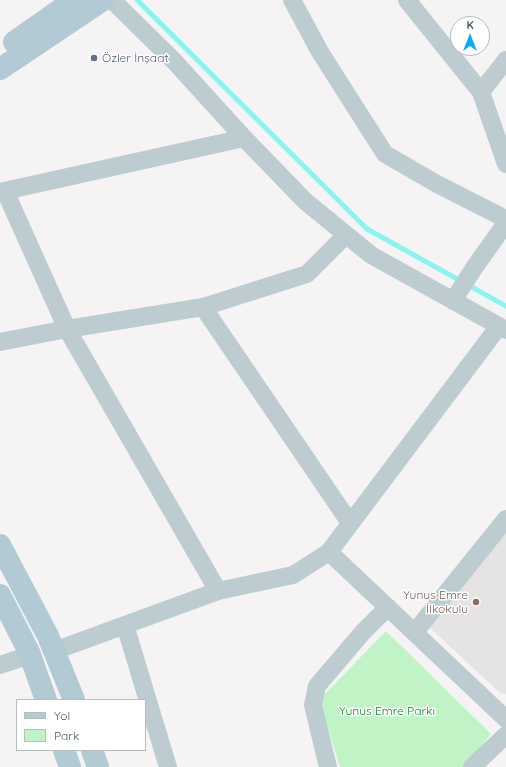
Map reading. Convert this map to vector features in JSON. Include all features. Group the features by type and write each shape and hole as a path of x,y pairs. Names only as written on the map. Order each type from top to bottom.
{"main road":[{"path":"0,52 74,0"},
{"path":"0,69 103,0"},
{"path":"0,545 48,636 74,699"},
{"path":"1,600 30,655 46,699"},
{"path":"92,751 98,767"}],"street":[{"path":"54,650 218,591 293,575 329,552 502,328 457,295 371,255 305,201 174,62 112,0"},
{"path":"292,0 320,52 385,154 436,184 506,220"},
{"path":"407,0 481,92 506,164"},
{"path":"481,92 506,60"},
{"path":"218,591 67,328 2,191 244,138"},
{"path":"457,295 506,223"},
{"path":"0,342 67,328 203,307 308,274 346,235"},
{"path":"203,307 350,523"},
{"path":"414,632 506,519"},
{"path":"329,552 506,719"},
{"path":"328,767 313,705 317,686 363,632 388,607"},
{"path":"125,625 168,767"},
{"path":"0,665 30,655"},
{"path":"472,767 506,736"}],"shaded area":[{"name":"Yunus Emre İlkokulu","path":"506,533 506,694 500,693 427,625"}],"green space":[{"name":"Yunus Emre Parkı","path":"386,631 491,734 465,767 340,767 319,700"}],"waterway":[{"path":"137,0 367,229 506,306"}],"place":[{"name":"Özler İnşaat","path":"94,58"},
{"name":"Yunus Emre İlkokulu","path":"476,602"}]}
